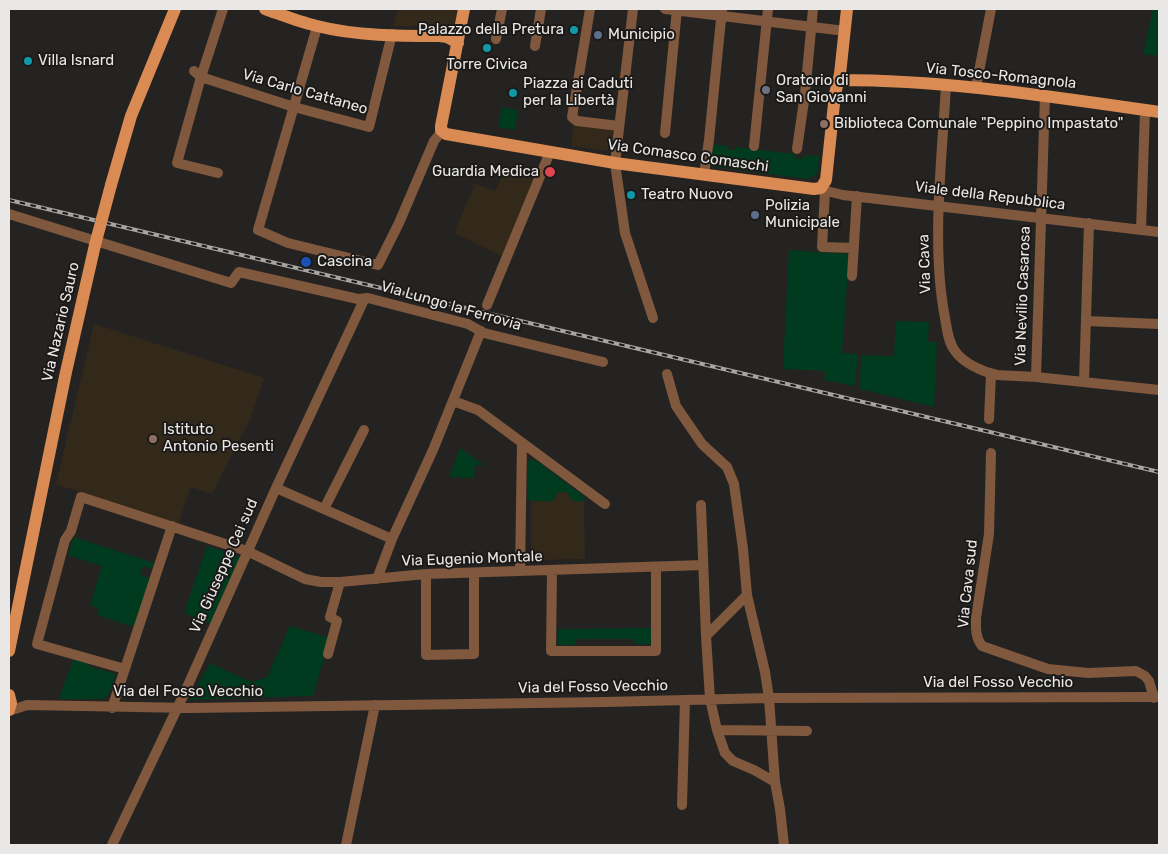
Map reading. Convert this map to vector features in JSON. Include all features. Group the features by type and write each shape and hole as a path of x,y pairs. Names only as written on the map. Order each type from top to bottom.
{"main road":[{"name":"Via Nazario Sauro","path":"9,651 79,310 95,245 131,116 175,9"},
{"path":"265,9 282,12 318,26 356,32 440,36 447,37 458,43"},
{"path":"821,190 826,180 835,94 839,80 847,9"},
{"path":"440,36 455,28 463,15"},
{"path":"442,131 441,126 463,15"},
{"name":"Via Tosco-Romagnola","path":"839,80 976,87 1159,112"},
{"name":"Via Comasco Comaschi","path":"442,131 448,135 616,163 821,190"}],"street":[{"path":"218,173 177,163 197,74 223,9"},
{"path":"496,39 502,9"},
{"path":"535,46 541,9"},
{"path":"590,9 572,117 577,121 619,126"},
{"path":"633,9 626,57 616,163 624,233 653,318"},
{"path":"665,9 722,12 767,22 845,31"},
{"path":"754,146 768,9"},
{"path":"797,149 805,94 812,9"},
{"path":"976,87 991,9"},
{"path":"665,133 677,10"},
{"path":"704,174 722,12"},
{"path":"318,26 274,170 258,230 288,244 378,265 399,223 434,141 442,131"},
{"name":"Via Carlo Cattaneo","path":"197,74 294,107 369,128 392,34"},
{"name":"Via Cava","path":"946,85 940,205 939,281 954,350 962,359 991,374"},
{"name":"Via Nevilio Casarosa","path":"1036,378 1045,95"},
{"path":"1142,230 1145,110"},
{"path":"487,304 550,152"},
{"path":"821,190 822,247 854,248"},
{"name":"Viale della Repubblica","path":"821,190 857,196 1159,232"},
{"path":"852,276 857,196"},
{"name":"Via Lungo la Ferrovia","path":"9,214 231,283 239,272 364,300 368,298 468,324 484,333 603,362"},
{"path":"1084,382 1089,223"},
{"name":"Via Giuseppe Cei sud","path":"112,845 184,694 276,488 364,300"},
{"path":"1087,321 1159,324"},
{"path":"377,579 392,539 433,450 481,331"},
{"path":"667,374 676,406 697,439 724,463 731,474 737,499 747,596 765,672 769,698 775,782 784,845"},
{"path":"989,419 991,374 1159,390"},
{"path":"453,400 478,410 604,504"},
{"path":"324,509 364,430"},
{"path":"520,571 522,443"},
{"name":"Via Cava sud","path":"991,453 988,534 976,618 978,640 982,646 1048,669 1088,673 1136,671 1149,681 1156,697"},
{"path":"276,488 392,539"},
{"name":"Via Eugenio Montale","path":"126,669 36,644 65,540 71,531 81,497 247,552 305,579 320,582 340,582 426,574 704,565"},
{"path":"701,505 710,699 717,730 721,744 729,758 775,782"},
{"path":"112,708 172,526"},
{"path":"552,571 551,651 656,651 656,567"},
{"path":"426,574 426,655 474,654 474,573"},
{"path":"328,654 337,621 330,616 340,582"},
{"path":"706,636 747,596"},
{"name":"Via del Fosso Vecchio","path":"9,704 27,706 176,708 769,698 1156,697"},
{"path":"682,805 685,700"},
{"path":"346,845 375,705"},
{"path":"717,730 807,731"}],"shaded area":[{"path":"398,9 458,9 454,24 450,26 393,26"},
{"path":"574,122 613,128 612,150 571,146"},
{"path":"507,166 535,178 502,256 454,233 475,184 495,191"},
{"name":"Istituto Antonio Pesenti","path":"94,324 264,378 250,419 212,494 191,487 178,525 56,484"},
{"path":"558,492 567,492 573,501 584,501 585,559 531,560 531,501 553,501"}],"green space":[{"path":"1153,9 1159,9 1159,56 1143,54"},
{"path":"502,107 518,110 515,130 498,127"},
{"path":"711,144 728,146 728,149 735,150 736,147 795,154 796,158 803,159 804,155 819,156 818,173 808,179 709,166"},
{"path":"789,250 849,254 842,353 858,354 855,386 824,380 825,371 783,369"},
{"path":"896,321 929,322 928,342 937,342 934,407 860,389 861,355 894,356"},
{"path":"460,448 484,465 475,465 474,478 449,477"},
{"path":"530,459 537,461 585,497 584,501 573,501 567,492 558,492 553,501 531,501 527,499 527,462"},
{"path":"74,537 154,563 152,569 143,566 140,575 150,578 134,627 97,615 99,608 90,605 102,566 68,555"},
{"path":"207,546 238,556 239,559 210,624 184,613"},
{"path":"290,626 330,638 313,696 189,700 210,663 251,682 267,677"},
{"path":"651,628 652,644 636,644 632,639 578,639 574,645 558,645 558,629"},
{"path":"74,657 88,662 87,666 116,674 109,693 104,699 59,699"}],"railway":[{"path":"9,200 1159,472"}],"place":[{"name":"Palazzo della Pretura","path":"574,30"},
{"name":"Municipio","path":"598,35"},
{"name":"Torre Civica","path":"487,48"},
{"name":"Villa Isnard","path":"28,61"},
{"name":"Oratorio di San Giovanni","path":"766,90"},
{"name":"Piazza ai Caduti per la Libertà","path":"513,93"},
{"name":"Biblioteca Comunale \"Peppino Impastato\"","path":"824,124"},
{"name":"Guardia Medica","path":"550,172"},
{"name":"Teatro Nuovo","path":"631,195"},
{"name":"Polizia Municipale","path":"755,215"},
{"name":"Cascina","path":"306,262"},
{"name":"Istituto Antonio Pesenti","path":"153,439"}]}
